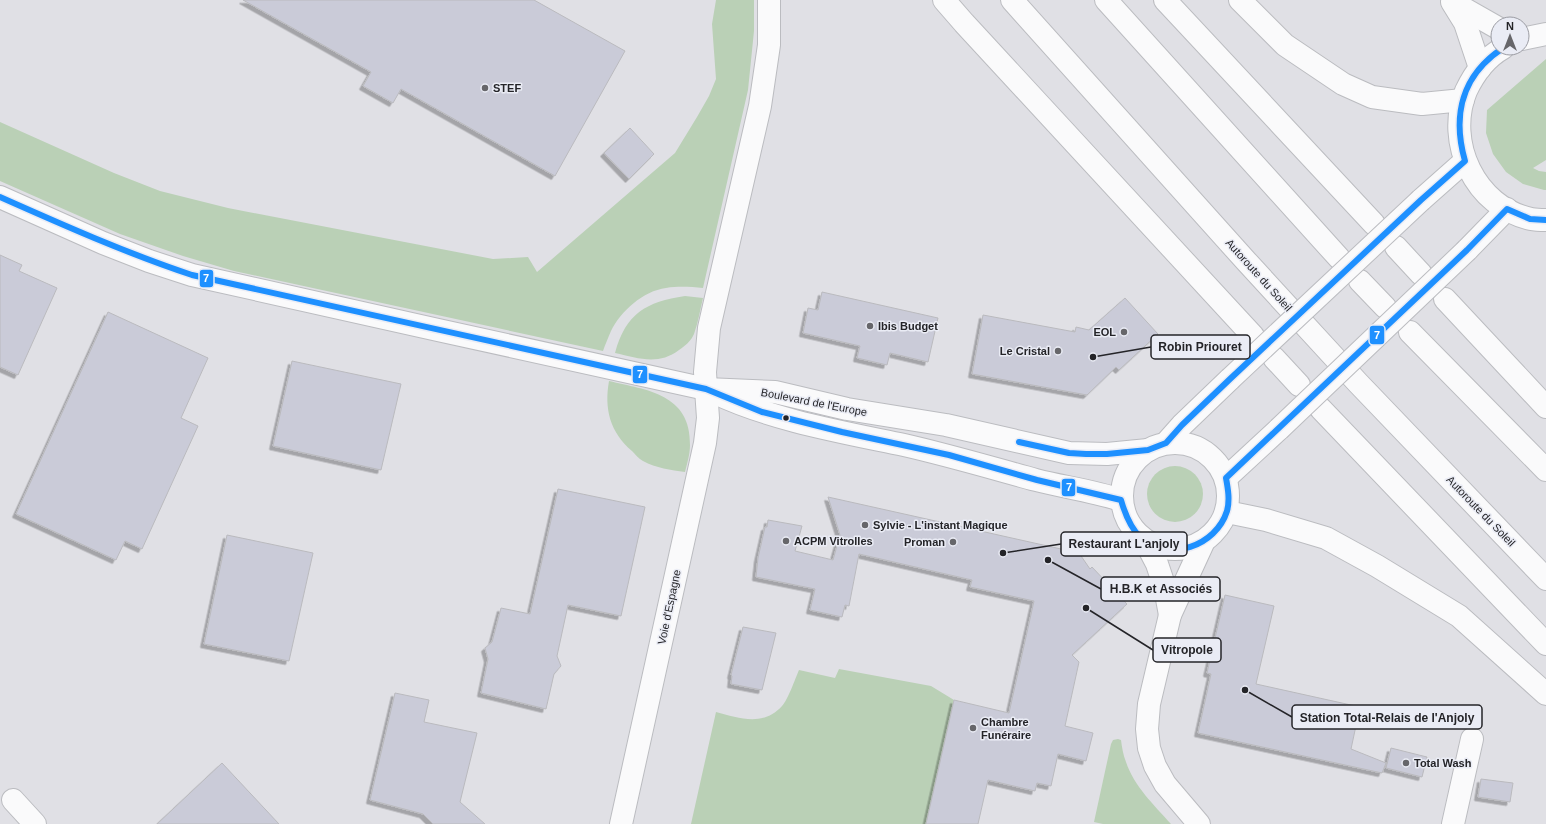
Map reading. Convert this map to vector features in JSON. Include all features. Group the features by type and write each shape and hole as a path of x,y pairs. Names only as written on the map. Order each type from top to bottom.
{"main road":[{"name":"Voie d'Espagne","path":"621,824 706,443 708,418 706,372 709,328 760,106 769,45 769,0"},
{"path":"944,0 969,29 1253,336"},
{"name":"Autoroute du Soleil","path":"1012,0 1246,261 1358,383 1546,579"},
{"path":"1106,0 1339,258"},
{"path":"1165,0 1374,224"},
{"path":"1240,0 1285,45 1343,84 1372,97 1422,104 1463,100"},
{"path":"1451,1 1465,23 1480,68"},
{"path":"1451,1 1490,23"},
{"path":"1530,37 1546,34"},
{"path":"1492,56 1480,68 1470,83 1463,100 1459,120 1460,141 1465,160 1475,180 1489,196 1507,209 1530,219 1546,220"},
{"path":"1157,446 1185,444 1202,450 1216,462 1226,478 1229,495 1227,512 1218,528 1204,541 1190,548 1175,550 1159,548 1145,541 1133,530 1125,516 1121,500 1122,485 1127,471 1136,459 1157,446 1182,425 1230,378 1465,160"},
{"name":"Boulevard de l'Europe","path":"0,197 103,243 149,261 192,275 706,389 775,392 847,409 946,425 1069,453 1107,454 1157,446"},
{"path":"1226,478 1467,250 1507,209"},
{"path":"1396,247 1421,274"},
{"path":"1360,281 1385,307"},
{"path":"1445,299 1546,407"},
{"path":"1410,332 1546,470"},
{"path":"1274,358 1299,385"},
{"path":"706,389 762,412 842,432 942,454 1037,480 1121,500"},
{"path":"1321,409 1546,644"},
{"path":"1227,512 1266,520 1326,538 1377,566 1459,616 1546,694"},
{"path":"1145,541 1157,564 1165,588 1170,615"},
{"path":"1199,824 1165,784 1155,766 1149,748 1147,729 1148,709 1170,615 1204,541"},
{"path":"1453,824 1472,739"},
{"path":"13,800 35,824"}],"green space":[{"path":"716,0 754,0 754,31 748,90 703,288 666,288 649,293 641,298 627,309 615,324 603,351 234,271 183,256 120,234 0,181 0,122 114,173 160,191 228,208 493,259 528,257 537,272 675,153 709,96 716,79 712,24"},
{"path":"1546,59 1546,160 1533,168 1546,172 1546,190 1544,190 1523,184 1506,172 1493,154 1486,133 1487,110"},
{"path":"685,296 703,298 694,334 690,341 683,347 671,355 656,359 640,358 615,353 625,328 640,312 659,302"},
{"path":"609,381 652,392 664,397 675,405 683,415 688,428 690,448 685,472 648,463 640,459 624,444 618,436 610,419 607,401"},
{"path":"1169,466 1181,466 1191,470 1199,478 1203,488 1203,500 1199,510 1191,518 1181,522 1169,522 1159,518 1151,510 1147,500 1147,488 1151,478 1159,470"},
{"path":"839,669 931,686 954,700 926,824 691,824 716,712 733,717 750,719 767,717 775,713 782,706 789,694 799,670 835,678"},
{"path":"1113,740 1121,740 1125,759 1134,779 1145,795 1171,824 1103,824 1094,822 1111,744"}],"building":[{"name":"STEF","path":"243,0 534,0 625,51 555,176 401,89 393,103 363,86 371,72"},
{"path":"630,128 654,154 629,179 604,153"},
{"path":"0,255 22,265 19,271 57,288 18,375 0,367"},
{"name":"Ibis Budget","path":"822,292 938,318 928,362 890,353 887,365 857,358 860,346 803,333 808,308 818,310"},
{"name":"Le Cristal","path":"1125,298 1158,334 1119,370 1116,367 1087,395 972,374 983,315 1075,332 1076,327 1089,330"},
{"path":"108,312 208,358 181,418 198,426 142,549 125,541 116,560 16,514"},
{"path":"292,361 401,384 381,470 273,446"},
{"path":"558,489 645,507 621,616 568,605 557,656 561,666 554,674 546,709 481,693 488,659 485,648 492,642 501,608 530,614"},
{"path":"828,497 1079,553 1090,569 1092,567 1127,604 1072,655 1079,662 1065,726 1093,733 1086,761 1058,754 1051,786 1037,783 1035,791 988,780 978,824 926,824 954,700 1009,713 1034,601 970,587 972,580 859,554 849,606 845,605 842,617 810,610 815,589 756,577 758,558 768,520 802,526 795,551 833,560 840,535"},
{"path":"227,535 313,553 289,661 204,644"},
{"path":"1225,595 1274,606 1256,684 1360,707 1351,749 1386,763 1382,773 1198,733 1211,674 1207,673"},
{"path":"743,627 776,633 762,690 731,684 731,675"},
{"path":"395,693 429,700 424,722 477,733 460,802 485,824 433,824 423,814 370,800"},
{"name":"Total Wash","path":"1391,748 1427,757 1422,777 1386,768"},
{"path":"222,763 279,824 157,824"},
{"path":"1481,779 1513,783 1510,802 1478,797"}],"transit line":[{"name":"7","path":"1019,442 1069,453 1086,454 1107,454 1148,450 1166,443 1182,425 1230,379 1421,200 1465,161 1461,144 1460,112 1470,83 1478,71 1493,56"},
{"name":"7","path":"0,197 119,248 192,275 706,389 762,412 842,432 949,455 1037,480 1121,500 1128,520 1140,537 1152,545 1164,549 1190,547 1213,533 1221,523 1227,511 1228,490 1226,478 1467,250 1507,209 1530,219 1546,220"}],"place":[{"name":"STEF","path":"485,88"},
{"name":"Ibis Budget","path":"870,326"},
{"name":"EOL","path":"1124,332"},
{"name":"Le Cristal","path":"1058,351"},
{"name":"Robin Priouret","path":"1093,357"},
{"name":"Sylvie - L'instant Magique","path":"865,525"},
{"name":"ACPM Vitrolles","path":"786,541"},
{"name":"Proman","path":"953,542"},
{"name":"Restaurant L'anjoly","path":"1003,553"},
{"name":"H.B.K et Associés","path":"1048,560"},
{"name":"Vitropole","path":"1086,608"},
{"name":"Station Total-Relais de l'Anjoly","path":"1245,690"},
{"name":"Chambre Funéraire","path":"973,728"},
{"name":"Total Wash","path":"1406,763"}]}
